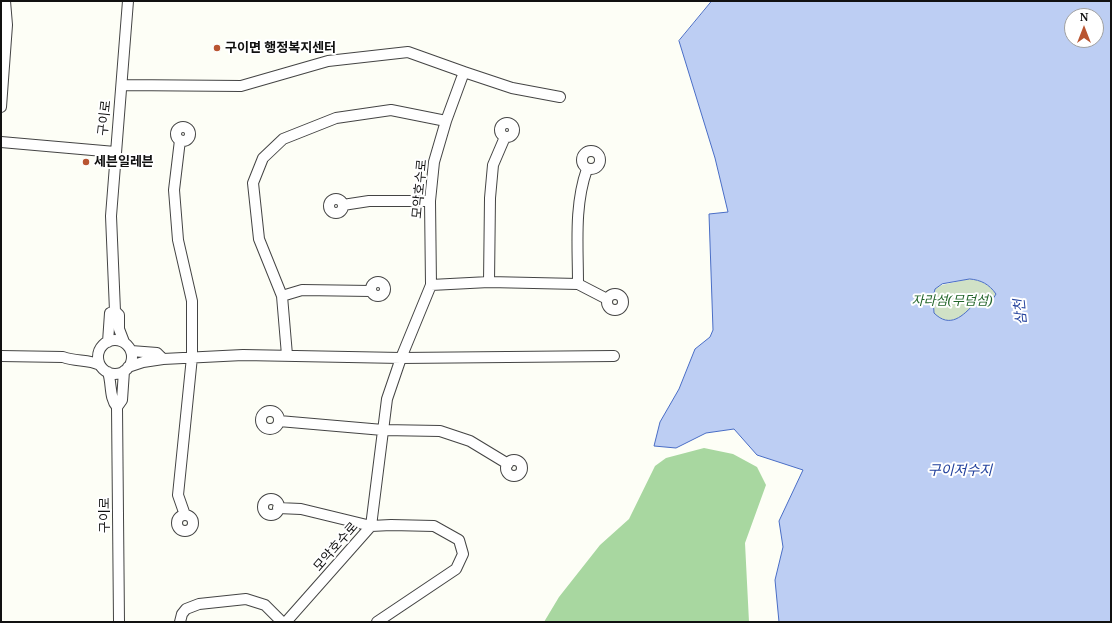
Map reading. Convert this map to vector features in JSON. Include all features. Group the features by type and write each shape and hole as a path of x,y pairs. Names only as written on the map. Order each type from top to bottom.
{"street":[{"name":"구이로","path":"115,311 111,216 128,1"},
{"path":"1,107 7,25 6,2"},
{"path":"122,85 241,86 328,61 408,52 512,88 560,97"},
{"name":"모악호수로","path":"286,622 371,526 387,399 401,358 431,285 430,201 434,162 446,121 464,72"},
{"path":"287,355 282,296 259,239 252,183 263,158 283,139 336,118 391,110 446,121"},
{"path":"489,282 490,198 493,165 505,137"},
{"path":"180,140 174,190 178,240 192,301 192,357 178,495 186,515"},
{"path":"1,142 115,152"},
{"path":"578,284 577,214 581,188 588,169"},
{"path":"343,205 369,201 430,201"},
{"path":"431,285 489,282 578,284 607,300"},
{"path":"282,296 302,290 371,291"},
{"path":"100,365 98,354 104,345 110,313 115,311 119,315 119,330 124,342 131,351 132,357 126,369 122,400 117,407 112,401 111,382 108,372"},
{"path":"1,356 63,357 71,355 88,355 114,340 124,342"},
{"path":"131,351 157,354 163,359"},
{"path":"63,357 71,360 91,361 113,374 143,362 192,357 287,355 401,358 614,356"},
{"name":"구이로","path":"117,407 119,622"},
{"path":"279,420 383,430 440,431 470,441 508,464"},
{"path":"278,508 301,509 371,526 392,524 434,526 458,540 463,554 456,569 377,622"},
{"path":"180,622 182,614 186,609 199,604 246,600 265,606 282,622"}],"green space":[{"name":"자라섬(무덤섬)","path":"969,279 977,280 988,285 996,294 994,298 989,302 982,302 959,318 953,320 941,318 934,313 933,297 935,289 942,285"},
{"path":"704,448 733,454 757,467 766,485 745,543 749,622 544,622 559,597 600,545 629,519 655,466 666,458"}],"water":[{"name":"구이저수지","path":"712,1 1111,1 1111,622 779,622 775,580 783,547 779,521 803,470 757,455 734,429 706,433 676,448 654,446 660,422 679,389 695,349 710,337 713,330 709,214 728,212 715,158 679,41","holes":["970,279 978,280 988,285 996,294 990,301 975,303 956,319 945,320 934,313 933,297 935,289 942,284"]}],"place":[{"name":"구이면 행정복지센터","path":"217,48"},
{"name":"세븐일레븐","path":"86,162"}],"water label":[{"name":"삼천","path":"1021,312"}]}
